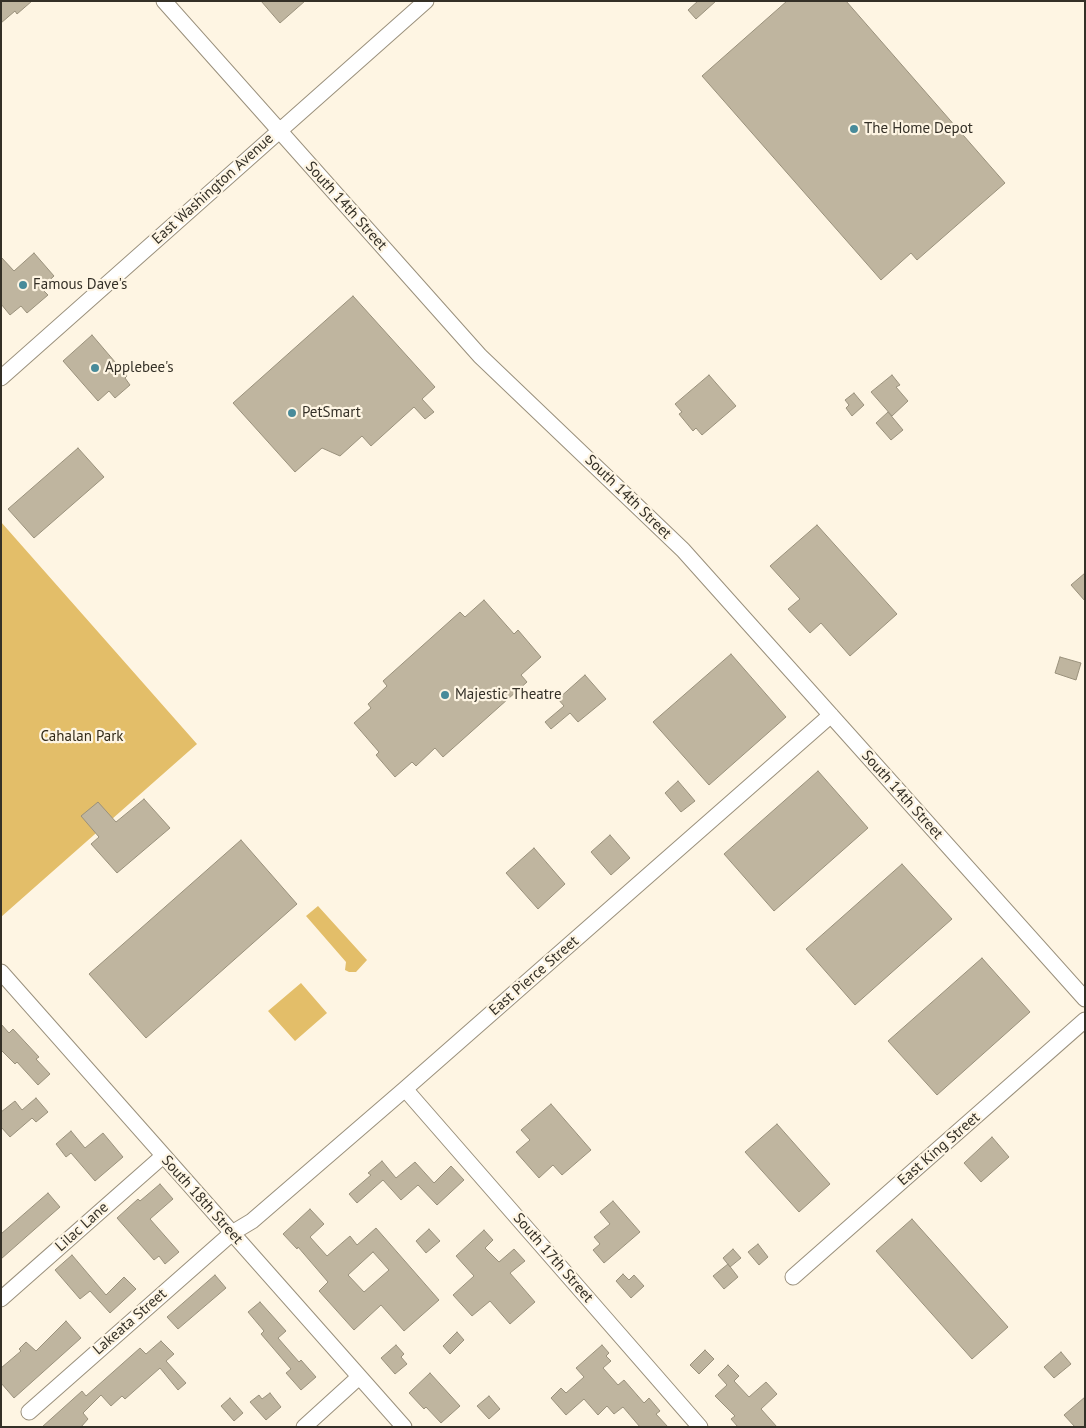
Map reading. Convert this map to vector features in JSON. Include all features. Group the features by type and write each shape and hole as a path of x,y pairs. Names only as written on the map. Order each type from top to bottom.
{"street":[{"name":"South 14th Street","path":"164,1 480,356 683,550 1085,1000"},
{"name":"East Washington Avenue","path":"1,378 426,1"},
{"name":"East Pierce Street","path":"232,1233 252,1221 405,1089 831,715"},
{"name":"South 18th Street","path":"1,972 404,1427"},
{"name":"East King Street","path":"793,1277 1085,1020"},
{"name":"South 17th Street","path":"405,1089 700,1427"},
{"name":"Lilac Lane","path":"1,1299 163,1156"},
{"name":"Lakeata Street","path":"28,1412 232,1233"},
{"path":"304,1427 359,1377"}],"green space":[{"name":"Cahalan Park","path":"1,522 197,744 1,917"},
{"path":"318,906 367,960 356,972 345,970 346,962 306,916"},
{"path":"301,983 327,1013 295,1041 268,1011"}],"building":[{"path":"1,1 32,1 17,14 15,11 1,23"},
{"path":"261,1 305,1 280,23"},
{"path":"698,1 716,1 696,19 688,10"},
{"name":"The Home Depot","path":"787,1 846,1 1005,183 917,260 911,253 881,280 702,76"},
{"name":"Famous Dave's","path":"34,253 54,276 41,288 48,295 27,313 21,306 10,315 1,304 1,257 14,271"},
{"path":"353,296 435,387 422,399 434,412 425,419 414,407 371,446 362,436 340,456 322,448 295,472 233,403"},
{"name":"Applebee's","path":"92,335 127,376 125,378 130,385 115,398 109,391 98,401 63,361"},
{"path":"709,375 736,406 702,435 696,428 693,431 679,414 682,412 675,404"},
{"path":"892,375 900,385 896,387 908,401 892,416 871,392"},
{"path":"854,393 864,405 852,416 846,408 849,405 845,400"},
{"path":"888,412 903,430 891,440 876,423"},
{"path":"78,448 104,477 34,538 8,509"},
{"path":"817,525 897,614 850,656 821,623 810,633 788,609 800,599 770,566"},
{"path":"1085,573 1085,601 1071,585"},
{"name":"Majestic Theatre","path":"484,600 514,634 518,630 541,657 521,675 527,682 443,757 435,748 416,766 412,762 395,777 376,755 379,752 354,723 371,708 368,704 387,686 383,681 460,612 465,617"},
{"path":"731,654 786,717 709,785 653,722"},
{"path":"1060,657 1081,663 1076,680 1055,673"},
{"path":"585,675 606,699 578,722 570,713 551,729 545,722 564,706 558,699"},
{"path":"818,771 868,828 774,911 724,854"},
{"path":"678,781 695,801 681,812 665,793"},
{"path":"144,799 170,828 117,873 91,844 99,837 81,816 98,802 116,822"},
{"path":"610,835 630,858 611,875 591,852"},
{"path":"241,840 297,904 146,1038 89,974"},
{"path":"534,848 565,884 538,909 506,873"},
{"path":"902,864 952,919 855,1005 806,949"},
{"path":"982,958 1030,1012 937,1095 888,1041"},
{"path":"1,1024 9,1033 13,1029 39,1057 36,1059 50,1074 38,1085 17,1062 15,1064 1,1050"},
{"path":"36,1098 48,1112 36,1122 32,1118 10,1137 1,1127 1,1112 15,1101 22,1110"},
{"path":"551,1104 591,1150 562,1175 553,1165 539,1178 516,1152 530,1140 521,1130"},
{"path":"777,1124 830,1184 799,1212 745,1152"},
{"path":"71,1131 85,1148 103,1133 123,1157 95,1181 71,1153 66,1157 56,1144"},
{"path":"992,1137 1009,1157 981,1182 964,1163"},
{"path":"382,1161 396,1178 415,1162 434,1183 451,1166 464,1180 437,1205 418,1185 401,1200 383,1180 357,1203 349,1194 371,1175 368,1173"},
{"path":"160,1184 173,1199 150,1219 179,1252 165,1264 159,1256 154,1260 117,1218 138,1199 140,1201"},
{"path":"48,1193 60,1207 1,1259 1,1234"},
{"path":"613,1201 640,1232 604,1263 593,1250 600,1244 594,1237 610,1224 600,1212"},
{"path":"310,1209 324,1224 310,1237 327,1256 350,1236 357,1245 376,1228 439,1300 404,1331 381,1305 354,1330 319,1291 328,1282 298,1247 297,1249 283,1234","holes":["373,1252 389,1270 364,1292 348,1275"]},
{"path":"912,1219 1008,1327 972,1359 876,1251"},
{"path":"429,1229 440,1241 426,1253 416,1241"},
{"path":"484,1230 493,1240 485,1248 499,1262 514,1249 525,1261 510,1273 535,1302 510,1324 490,1301 472,1316 453,1295 474,1276 456,1256"},
{"path":"758,1244 768,1257 759,1265 748,1252"},
{"path":"733,1249 741,1258 730,1267 723,1258"},
{"path":"72,1255 106,1295 124,1277 136,1289 110,1313 90,1291 80,1299 55,1270"},
{"path":"728,1264 738,1277 724,1289 713,1276"},
{"path":"623,1274 629,1280 634,1275 644,1286 631,1298 616,1281"},
{"path":"215,1275 226,1288 178,1329 167,1317"},
{"path":"260,1302 286,1331 278,1338 299,1362 301,1360 316,1377 301,1390 286,1373 291,1369 261,1334 264,1331 248,1312"},
{"path":"66,1321 81,1338 14,1398 1,1383 1,1368 21,1351 19,1349 26,1342 36,1351"},
{"path":"457,1332 464,1340 450,1354 443,1346"},
{"path":"161,1341 174,1354 166,1361 186,1383 178,1390 160,1368 125,1399 122,1396 111,1406 101,1395 83,1413 88,1419 81,1427 42,1427 82,1391 86,1396 140,1348 146,1354"},
{"path":"396,1345 404,1354 401,1357 407,1364 395,1374 381,1358"},
{"path":"602,1345 609,1353 606,1356 611,1361 603,1368 618,1385 624,1380 644,1403 649,1398 660,1411 656,1414 668,1427 640,1427 623,1407 614,1414 607,1406 598,1415 584,1399 566,1415 551,1398 561,1388 566,1393 584,1377 576,1368"},
{"path":"705,1350 714,1359 699,1374 690,1365"},
{"path":"1061,1352 1071,1364 1054,1378 1044,1367"},
{"path":"728,1365 739,1376 734,1381 749,1397 766,1382 777,1394 761,1409 777,1427 738,1427 731,1419 735,1416 715,1396 727,1385 718,1375"},
{"path":"430,1373 460,1406 441,1423 409,1393"},
{"path":"270,1393 281,1407 266,1420 250,1402 259,1395 262,1399"},
{"path":"489,1396 500,1409 489,1419 477,1406"},
{"path":"1085,1397 1085,1427 1075,1427 1064,1415"},
{"path":"230,1398 243,1413 234,1421 221,1406"}],"place":[{"name":"The Home Depot","path":"854,129"},
{"name":"Famous Dave's","path":"23,285"},
{"name":"Applebee's","path":"95,368"},
{"name":"PetSmart","path":"292,413"},
{"name":"Majestic Theatre","path":"445,695"}]}
